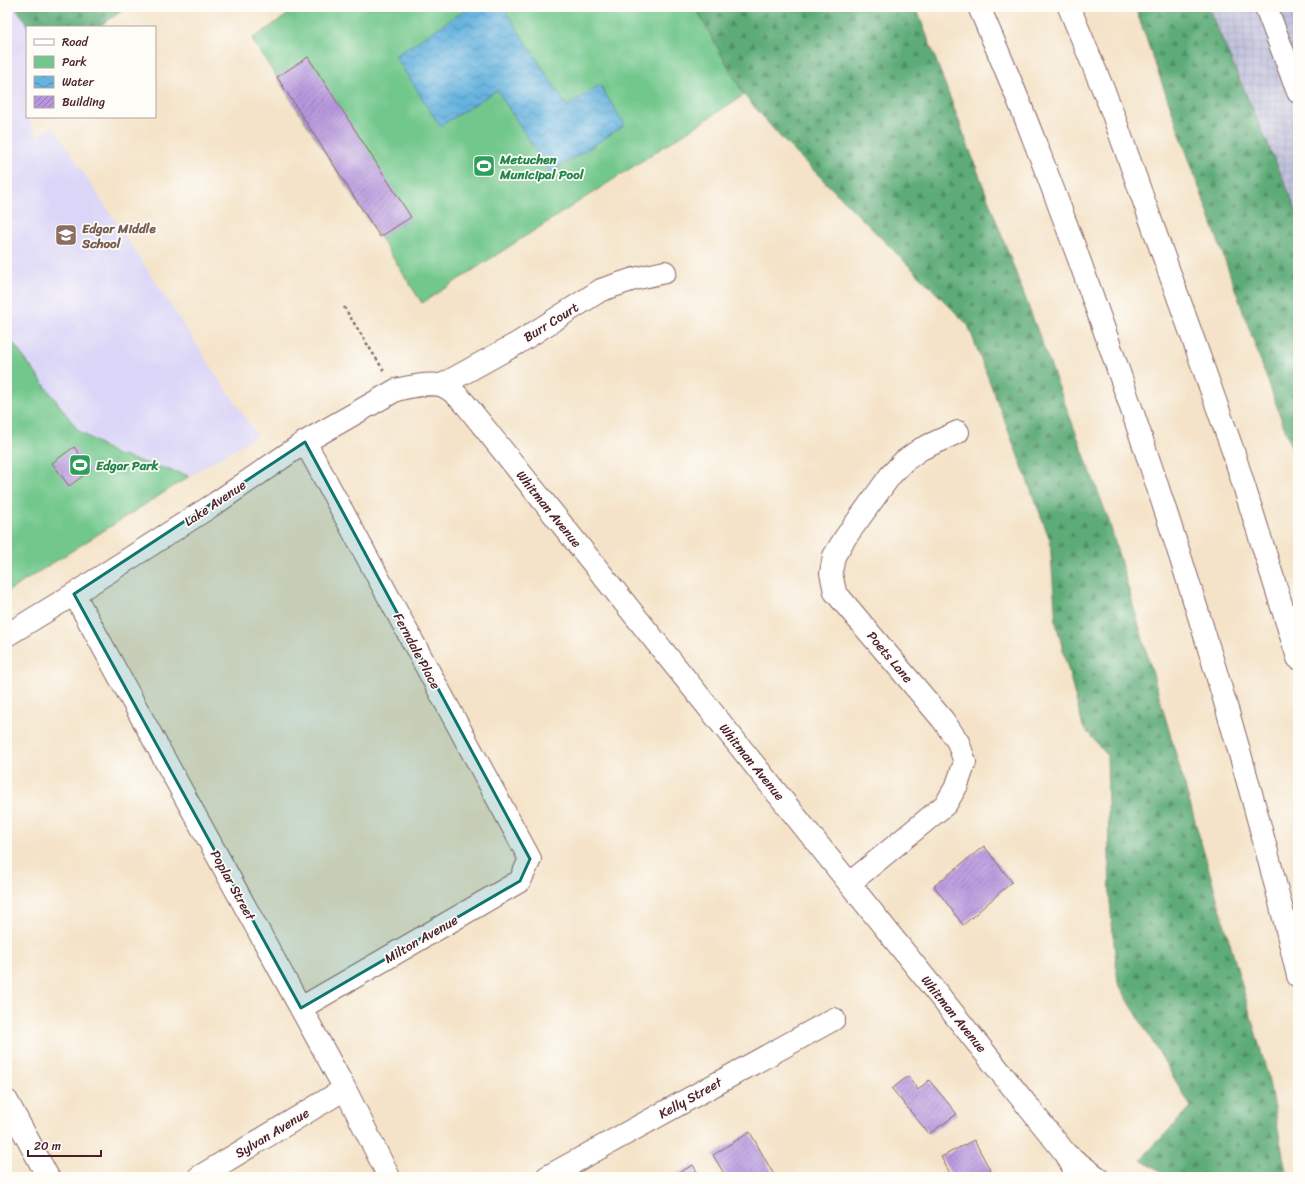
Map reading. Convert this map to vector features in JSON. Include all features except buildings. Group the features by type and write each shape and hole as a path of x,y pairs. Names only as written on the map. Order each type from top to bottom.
{"main road":[{"path":"979,7 1037,146 1108,338 1176,540 1235,737 1298,976"},
{"path":"1069,7 1110,106 1231,443 1298,658"},
{"path":"1266,7 1298,92"},
{"name":"Burr Court","path":"435,385 518,342 601,290 634,279 665,272"},
{"name":"Lake Avenue","path":"7,635 216,503 305,442 396,390 435,385"},
{"name":"Whitman Avenue","path":"435,385 458,396 1066,1154 1078,1177"},
{"name":"Poets Lane","path":"850,883 946,804 957,785 965,762 958,742 943,720 835,592 831,573 834,556 845,538 890,476 904,461 921,449 958,432"},
{"name":"Ferndale Place","path":"305,442 530,859"},
{"name":"Poplar Street","path":"74,594 345,1089 389,1177"},
{"name":"Milton Avenue","path":"301,1008 520,881 530,859"},
{"name":"Kelly Street","path":"547,1177 834,1019"},
{"name":"Sylvan Avenue","path":"199,1177 345,1089"},
{"path":"7,1101 48,1177"},
{"name":"Whitman Avenue","path":"1066,1154 1097,1177"}],"path":[{"path":"344,308 396,390"}],"highlighted area":[{"path":"305,442 530,859 520,881 301,1008 74,594"}],"shaded area":[{"name":"Edgar Middle School","path":"7,7 15,7 26,21 28,26 26,26 26,98 23,107 26,113 26,118 28,118 37,136 53,126 257,435 190,476 115,454 78,430 7,335"},
{"path":"1208,7 1298,7 1298,218 1293,202"}],"green space":[{"path":"15,7 128,7 100,26 28,26 26,21"},
{"name":"Metuchen Municipal Pool","path":"299,7 695,7 744,95 422,303 252,39"},
{"path":"695,7 916,7 1109,521 1268,1076 1287,1177 1167,1177 1141,1159 1191,1107 1118,983 1110,903 1107,755 1083,727 1056,623 1050,540 968,325 782,139 744,95"},
{"path":"1135,7 1208,7 1293,202 1298,218 1298,466"},
{"name":"Edgar Park","path":"7,335 78,430 115,454 190,476 7,592"}],"water":[{"path":"470,7 503,7 567,106 600,85 625,125 550,173 497,90 440,126 395,56"}],"place":[{"name":"Metuchen Municipal Pool","path":"484,166"},
{"name":"Edgar Middle School","path":"66,235"},
{"name":"Edgar Park","path":"80,465"}]}
